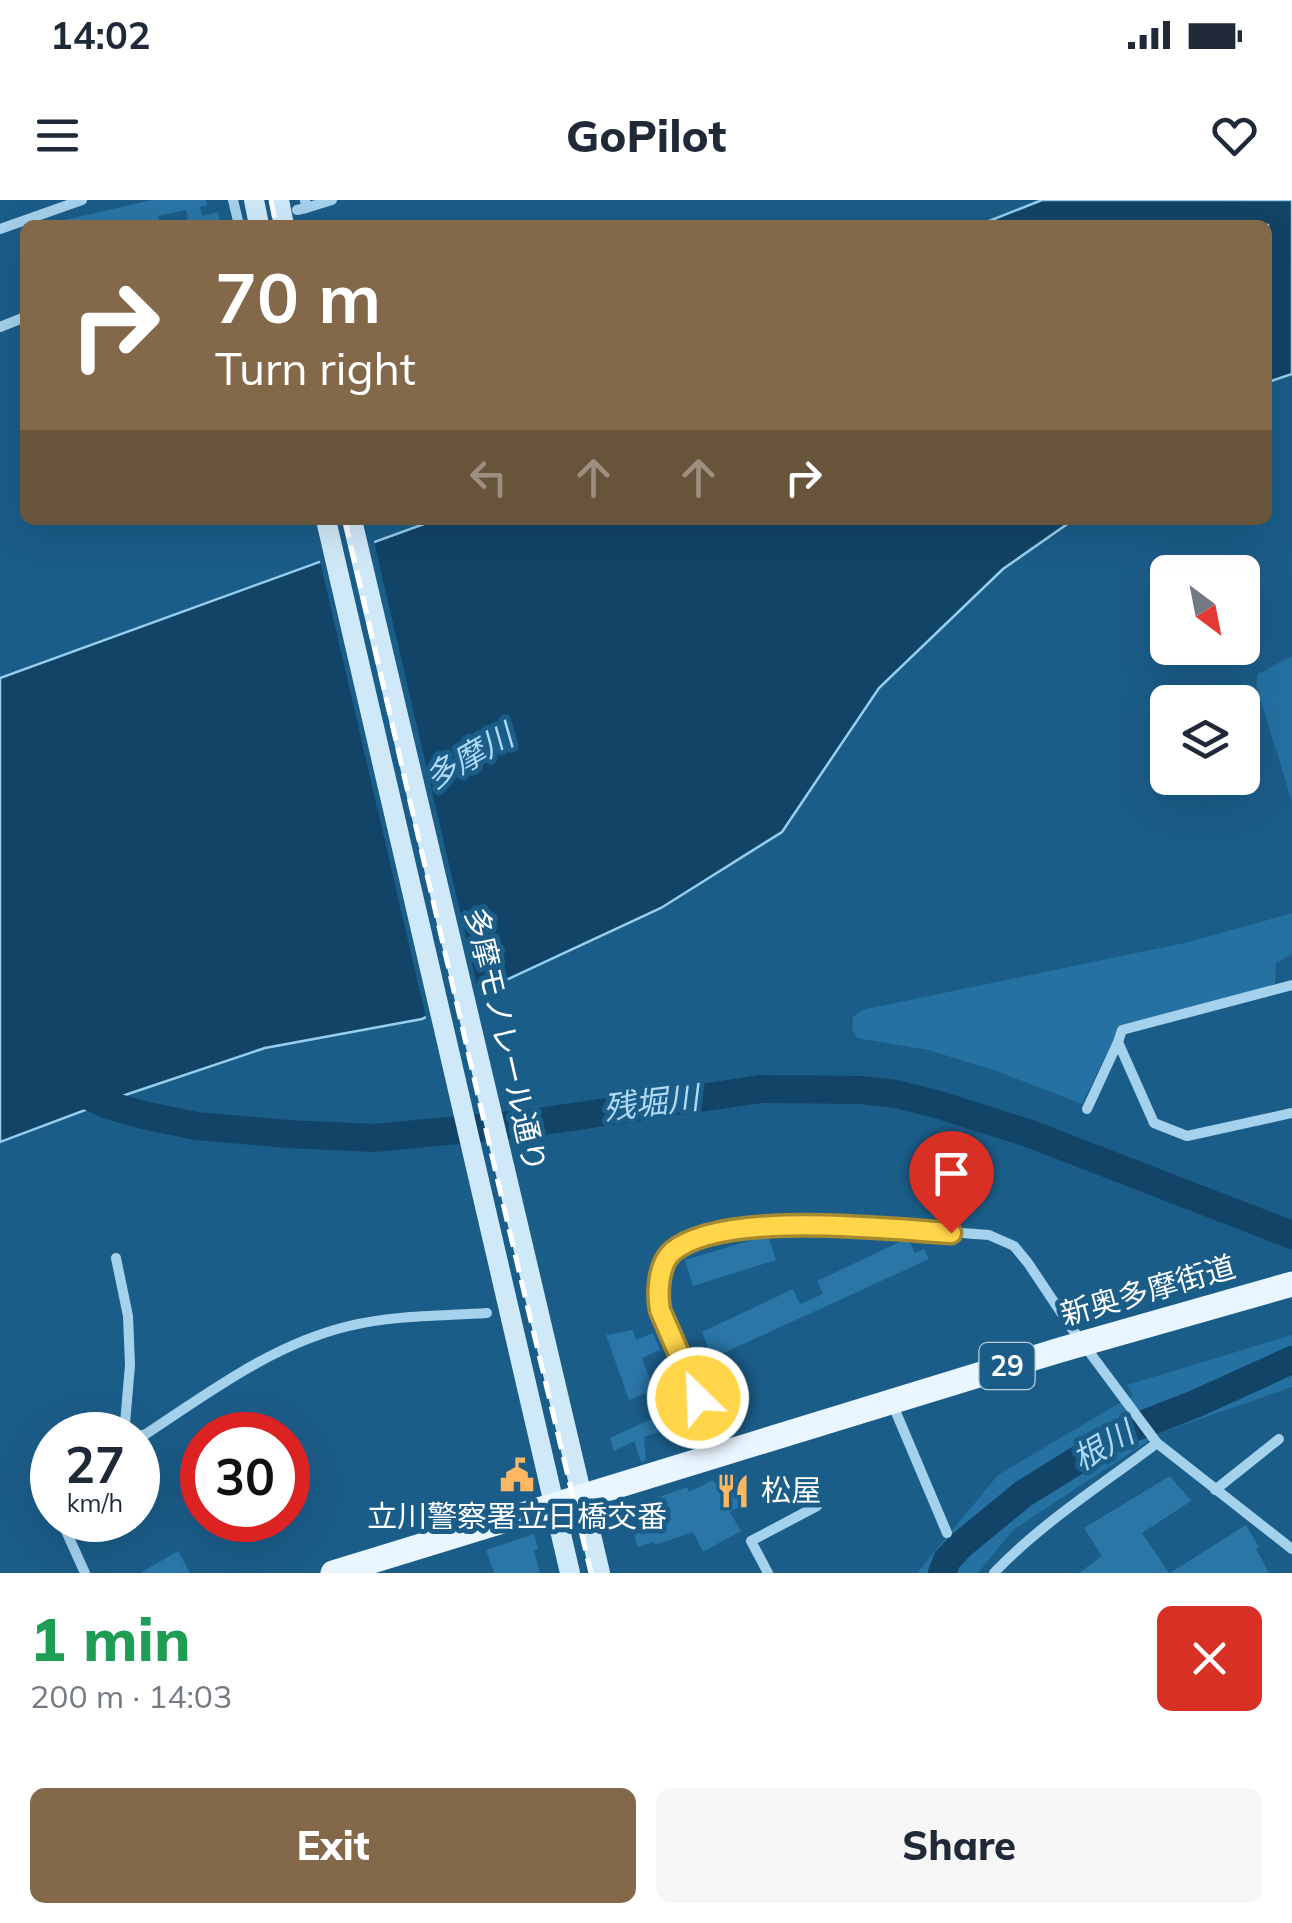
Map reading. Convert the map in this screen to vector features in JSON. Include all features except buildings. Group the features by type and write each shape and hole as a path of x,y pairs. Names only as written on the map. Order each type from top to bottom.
{"main road":[{"name":"多摩モノレール通り","path":"327,525 570,1573"},
{"name":"多摩モノレール通り","path":"353,525 600,1573"},
{"name":"新奥多摩街道","path":"333,1573 1083,1343 1292,1284"}],"street":[{"path":"27,220 82,200"},
{"path":"294,209 332,200"},
{"path":"1087,1109 1122,1030 1292,985"},
{"path":"1118,1042 1154,1123 1187,1136 1292,1113"},
{"path":"722,1453 660,1310 662,1267 670,1254 692,1240 720,1233 797,1224 989,1235 1014,1246 1157,1444 1292,1549"},
{"path":"116,1258 128,1316 130,1365 126,1412"},
{"path":"160,1425 264,1358 325,1332 379,1321 487,1313"},
{"path":"891,1402 947,1533"},
{"path":"1215,1490 1279,1439"},
{"path":"994,1573 1035,1536 1157,1444"},
{"path":"768,1573 750,1541 817,1506"},
{"path":"71,1542 85,1573"}],"shaded area":[{"path":"1292,656 1292,802 1260,698 1260,685 1256,685 1258,674"},
{"path":"1292,913 1292,954 1276,963 1275,984 1120,1026 1082,1104 928,1050 857,1038 852,1029 853,1017 862,1010 1189,942"},
{"path":"1292,1335 1292,1387 1162,1432 1013,1530 978,1573 917,1573 998,1475 1133,1395 1127,1385"}],"water":[{"path":"1042,200 1292,200 1292,374 1272,381 1272,220 992,220"},
{"name":"多摩川","path":"421,525 1066,525 1003,569 879,688 782,832 661,908 422,1019 265,1048 0,1142 0,678"}],"pier":[{"path":"373,537 480,998 427,1022 319,557"}],"waterway":[{"name":"残堀川","path":"73,1089 108,1105 196,1126 374,1138 531,1123 761,1089 896,1094 1028,1133 1292,1235"},
{"name":"根川","path":"942,1573 947,1560 961,1545 1023,1494 1123,1432 1292,1360"}],"railway":[{"path":"271,200 275,220"},
{"path":"346,525 591,1573"}],"place":[{"name":"立川警察署立日橋交番","path":"517,1475"},
{"name":"松屋","path":"733,1491"}],"route":[{"path":"698,1398 660,1310 662,1267 670,1254 692,1240 720,1233 797,1224 951,1233"}]}
